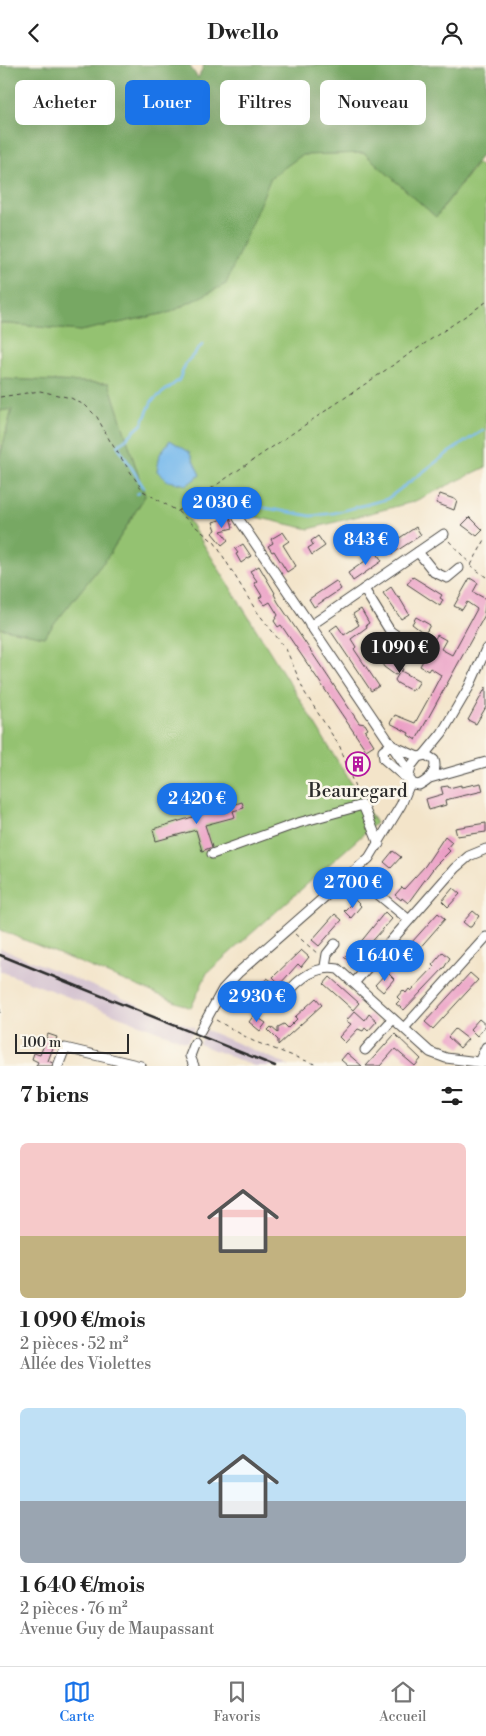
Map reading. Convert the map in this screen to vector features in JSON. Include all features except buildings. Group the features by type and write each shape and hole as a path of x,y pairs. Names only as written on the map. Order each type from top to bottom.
{"street":[{"path":"238,518 412,779"},
{"path":"310,627 444,535"},
{"path":"418,552 434,572 447,578 459,568"},
{"path":"364,589 390,631 408,644"},
{"path":"200,1031 223,989 239,972 369,858 380,844 401,805 421,756 442,733 469,687 486,649"},
{"path":"430,777 442,733"},
{"path":"391,745 421,756 449,771"},
{"path":"391,745 383,751 384,759 404,778 430,777 486,762"},
{"path":"212,854 298,823 363,805 380,844"},
{"path":"354,983 455,867 469,856 486,849"},
{"path":"379,895 409,920"},
{"path":"404,1028 486,937"},
{"path":"280,1006 287,992 325,963 327,954 335,944"},
{"path":"325,963 338,969 430,1052 446,1059 482,1063 486,1047"},
{"path":"365,1050 393,1019"},
{"path":"194,1066 190,1056 195,1043"},
{"path":"58,1066 65,1048 141,1066"}],"path":[{"path":"177,511 486,303"},
{"path":"0,397 40,391 71,398 86,406 98,417 110,441 143,491 177,511 215,543 255,609 286,649 305,693 340,747 355,790 363,805"},
{"path":"444,535 471,565 486,577"},
{"path":"471,565 486,538"},
{"path":"288,929 325,963"},
{"path":"0,1009 0,1015"},
{"path":"207,1016 253,1041 320,1066"}],"shaded area":[{"path":"0,948 195,1028 187,1042 0,971"},
{"path":"206,1030 291,1066 254,1066 199,1044"}],"green space":[{"path":"0,65 189,65 198,78 204,65 486,65 486,149 436,217 364,153 302,155 271,177 226,284 171,312 80,331 0,323"},
{"path":"364,153 436,217 477,163 486,171 486,467 413,502 309,529 194,503 183,511 376,823 207,973 191,1008 0,930 0,628 44,637 109,555 145,496 109,383 0,379 0,323 80,331 171,312 225,284 271,177 302,155"},
{"path":"0,379 109,383 145,496 109,555 44,637 0,628 0,457 12,409 0,411"},
{"path":"12,409 0,457 0,411"}],"water":[{"path":"170,440 189,452 200,475 187,485 168,481 157,471 160,454"}],"waterway":[{"path":"144,488 118,446 142,424 152,401 179,380 186,363 203,344"},
{"path":"214,499 311,516 334,513 387,499 448,453 483,430"}],"railway":[{"path":"0,955 275,1066"}],"place":[{"name":"Beauregard","path":"358,764"}]}
